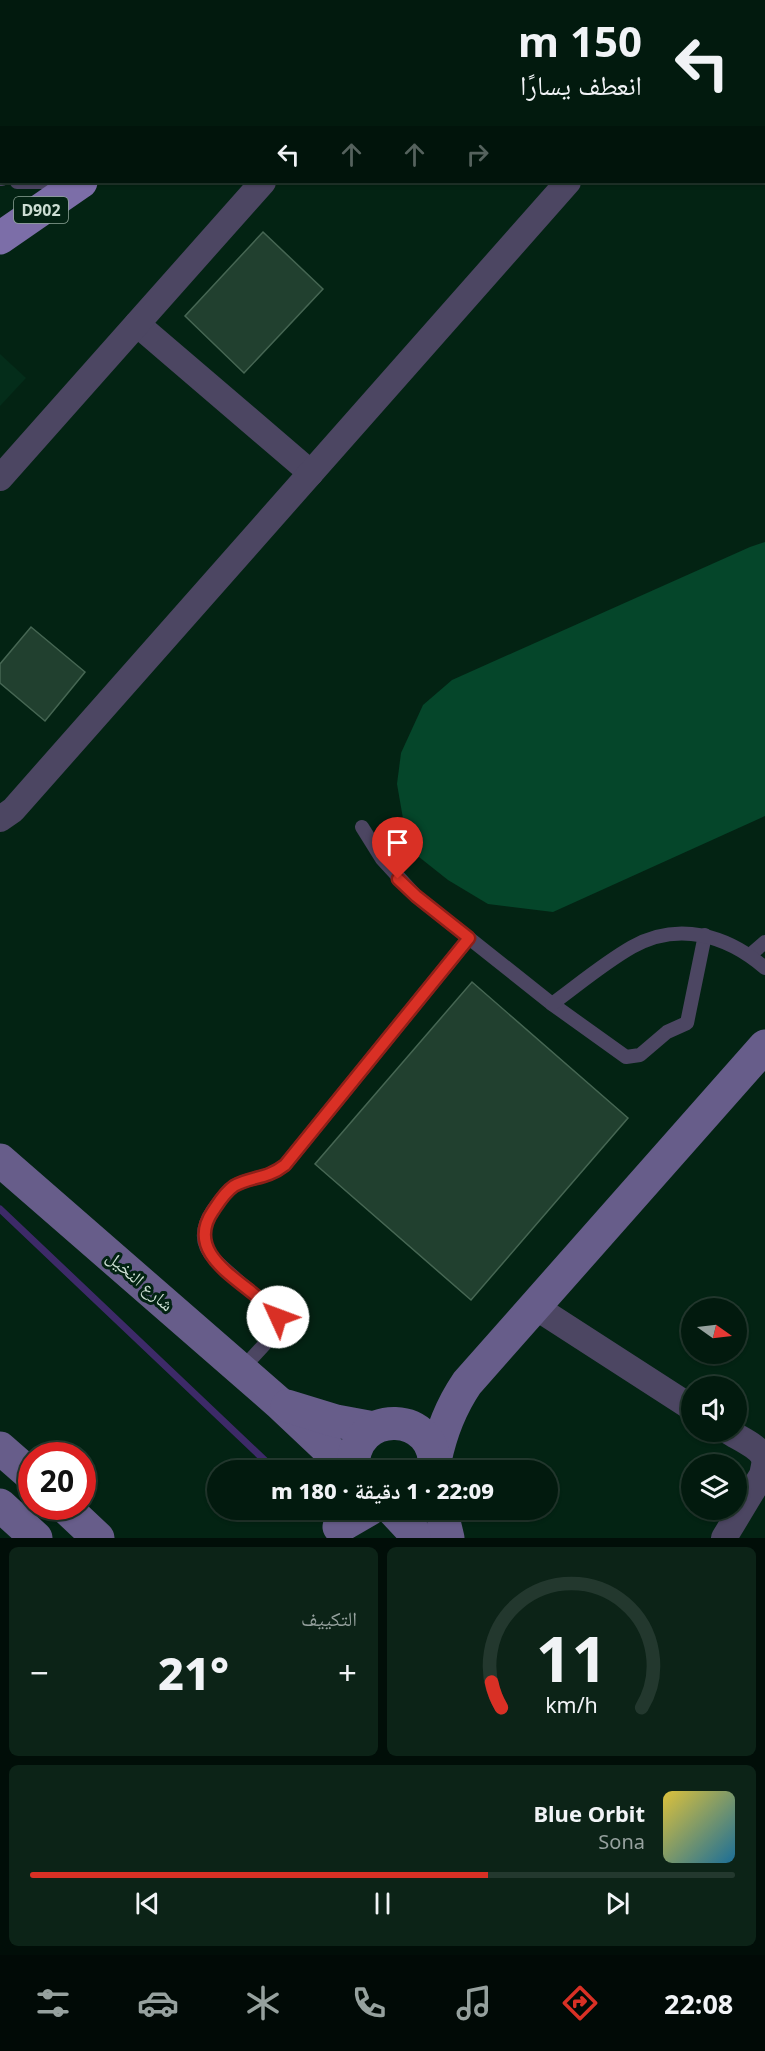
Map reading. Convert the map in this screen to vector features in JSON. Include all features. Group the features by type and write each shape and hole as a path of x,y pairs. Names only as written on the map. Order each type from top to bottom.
{"main road":[{"name":"D902","path":"0,238 80,183"}],"street":[{"path":"0,478 262,183"},
{"path":"0,819 13,810 567,183"},
{"path":"136,324 311,473"},
{"path":"436,1460 446,1420 467,1383 765,1046"},
{"name":"شارع النخيل","path":"0,1160 341,1460"},
{"path":"534,1306 681,1401"},
{"path":"352,1460 363,1436 380,1425 408,1417 428,1407 467,1383"},
{"name":"شارع النخيل","path":"279,1403 336,1421 406,1425 424,1436 431,1447 433,1460"},
{"path":"724,1538 762,1475 764,1457 745,1442"},
{"path":"0,1448 18,1464"},
{"path":"0,1505 36,1538"},
{"path":"79,1520 98,1538"},
{"path":"402,1520 419,1538"},
{"path":"444,1520 448,1538"}],"lane":[{"path":"362,827 382,859 416,896 552,1004 626,1056 640,1055 667,1032 687,1023 705,935"},
{"path":"552,1004 632,947 649,939 677,934 705,935 729,943 750,955 765,968"},
{"path":"241,1370 277,1330 279,1322 275,1312 209,1254 203,1239 207,1219 220,1200 235,1186 268,1176 285,1165 469,938"},
{"path":"750,955 765,942"}],"shaded area":[{"path":"0,354 26,378 0,406"},
{"path":"765,542 765,816 553,912 488,904 448,880 419,857 405,830 397,784 401,753 423,705 452,680"}],"building":[{"path":"263,232 323,289 244,373 185,316"},
{"path":"31,627 85,672 45,721 0,683 0,664"},
{"path":"472,982 628,1118 471,1300 315,1164"}],"waterway":[{"path":"0,1209 264,1460"},
{"path":"327,1520 331,1524"}],"route":[{"path":"278,1317 214,1260 203,1239 204,1229 207,1219 227,1192 235,1186 268,1176 285,1165 469,938 398,879"}]}
